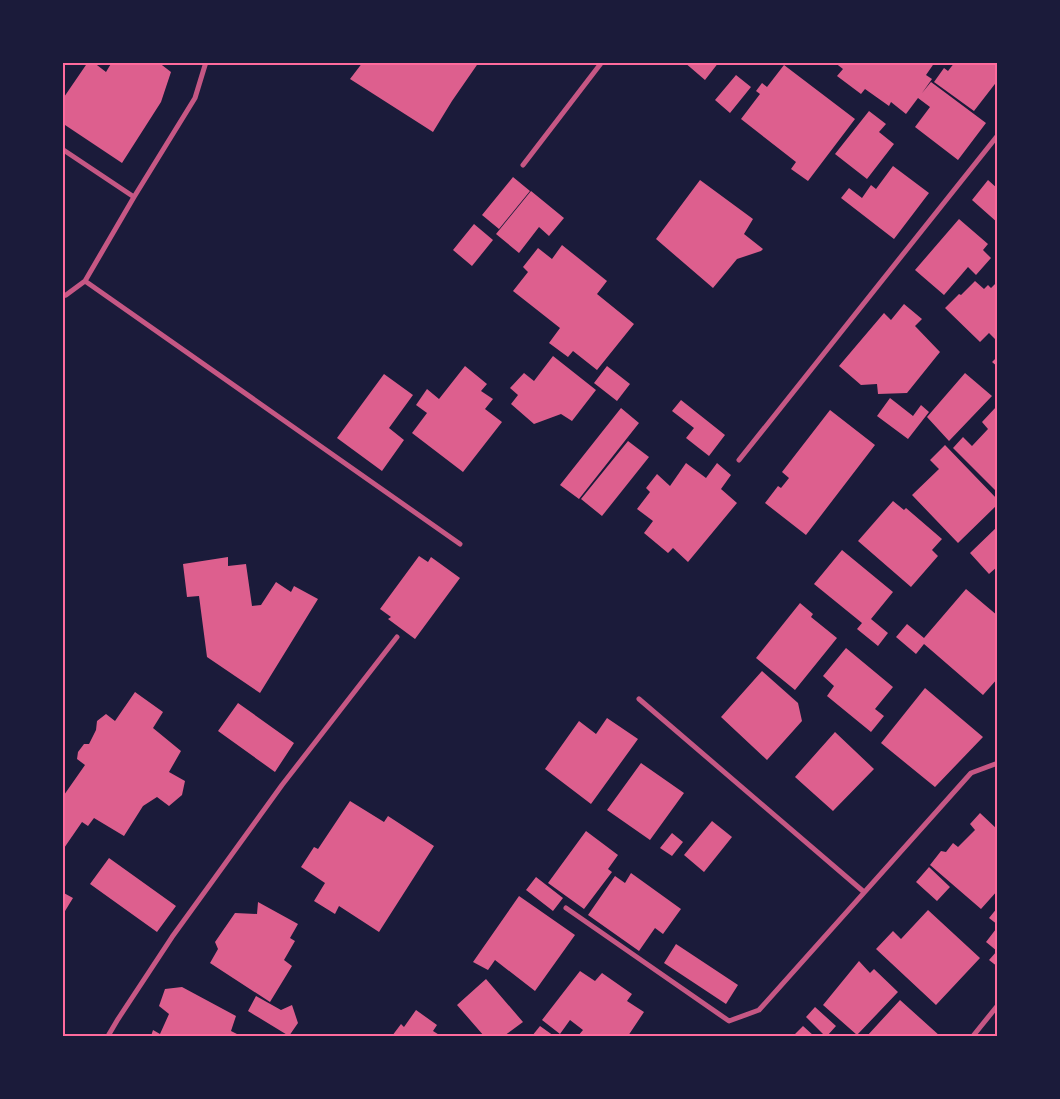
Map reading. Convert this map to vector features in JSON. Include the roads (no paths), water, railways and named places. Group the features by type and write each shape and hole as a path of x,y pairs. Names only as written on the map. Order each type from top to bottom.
{"street":[{"path":"62,296 86,281 134,197 195,98 206,62"},
{"path":"523,165 602,62"},
{"path":"739,460 998,135"},
{"path":"62,149 134,197"},
{"path":"86,281 460,544"},
{"path":"108,1036 172,937 282,785 397,637"},
{"path":"639,699 864,892"},
{"path":"566,908 729,1021 759,1010 971,773 998,763"},
{"path":"973,1036 998,1005"}]}
